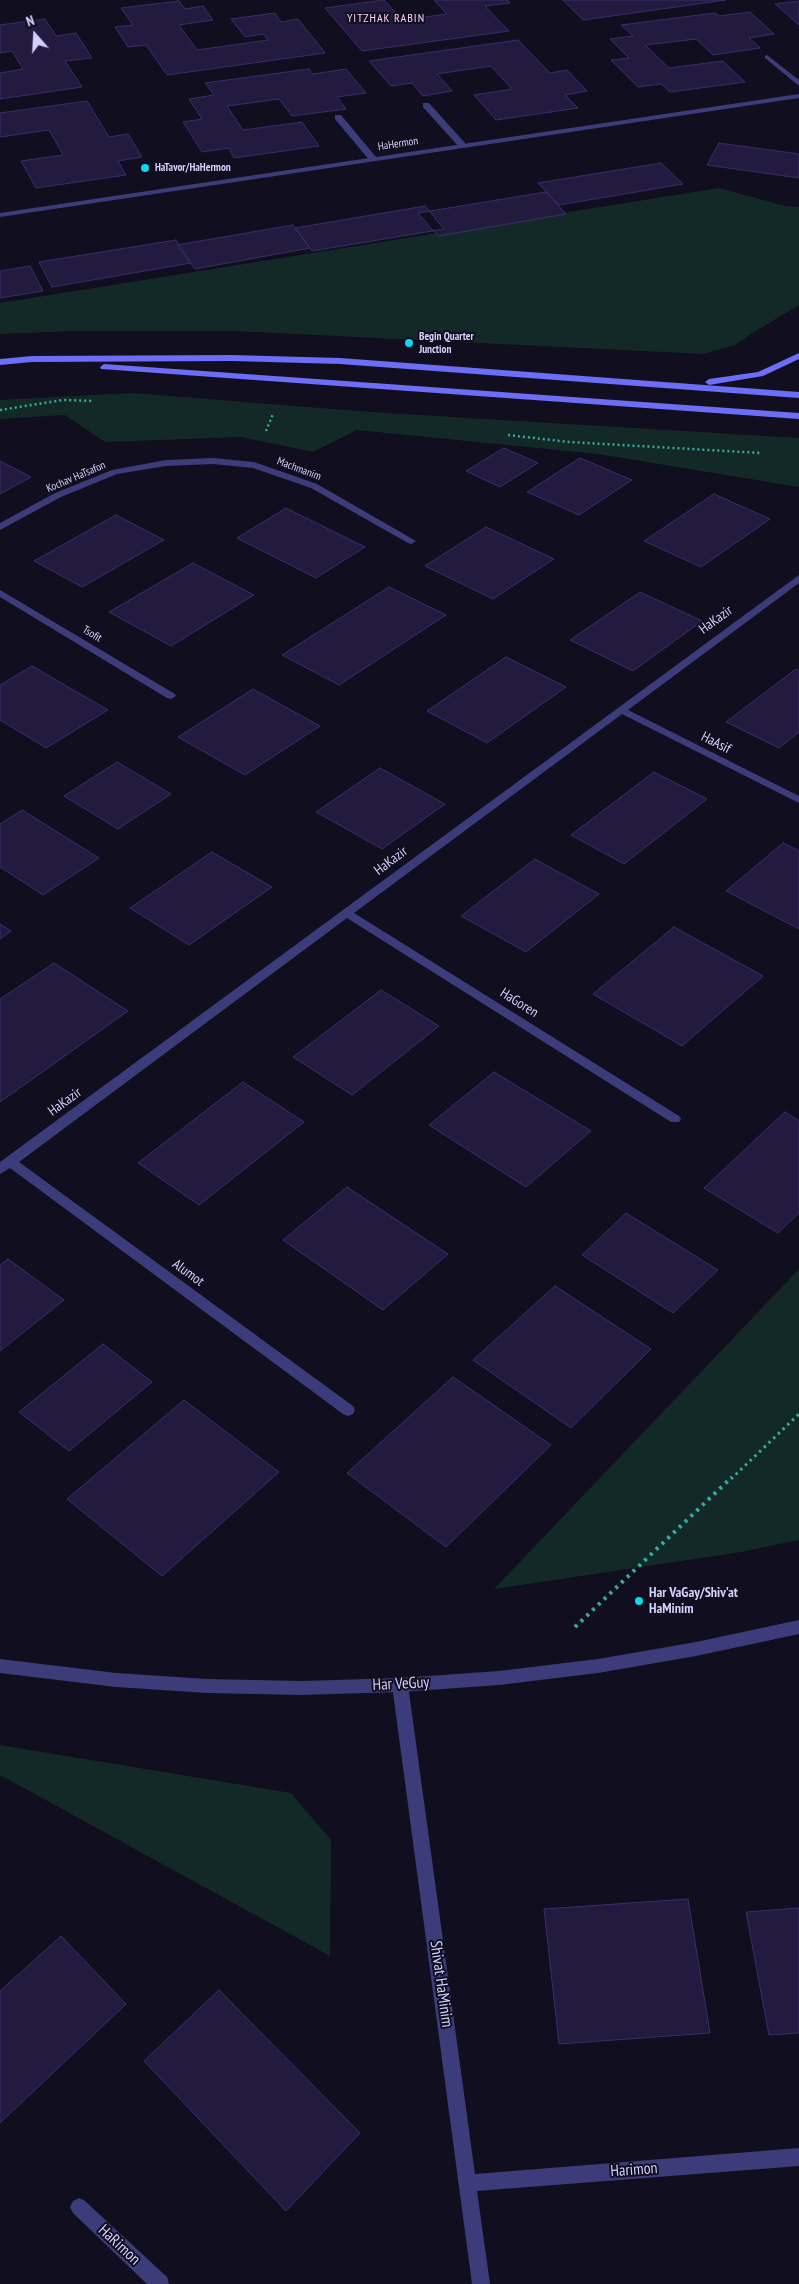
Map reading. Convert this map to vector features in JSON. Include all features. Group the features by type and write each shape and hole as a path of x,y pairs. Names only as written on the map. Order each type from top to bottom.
{"main road":[{"path":"669,386 725,381 760,374 799,356"},
{"path":"0,362 32,359 142,360 232,358 340,362 799,395"},
{"path":"32,359 134,370 799,416"}],"street":[{"path":"767,57 799,84"},
{"name":"HaHermon","path":"0,215 799,96"},
{"path":"426,106 462,145"},
{"path":"338,117 373,159"},
{"name":"Machmanim","path":"166,463 213,461 254,465 314,486 411,541"},
{"name":"Kochav HaTsafon","path":"0,527 58,496 115,472 166,463"},
{"name":"HaKazir","path":"5,1165 799,578"},
{"name":"Tsofit","path":"0,594 171,696"},
{"name":"HaAsif","path":"620,710 799,800"},
{"name":"HaGoren","path":"347,913 675,1118"},
{"name":"Alumot","path":"5,1165 348,1410"},
{"name":"Har VeGuy","path":"0,1666 116,1680 207,1686 302,1688 400,1685 598,1666 696,1649 799,1626"},
{"name":"Shivat HaMinim","path":"400,1685 481,2284"},
{"name":"Harimon","path":"468,2183 799,2157"},
{"name":"HaRimon","path":"79,2207 160,2284"}],"path":[{"path":"525,1674 799,1414"}],"green space":[{"path":"719,188 785,206 799,207 799,305 735,345 704,354 234,331 72,331 0,334 0,303"},
{"path":"132,393 370,412 799,438 799,487 598,454 357,430 313,452 241,437 105,442 65,415 0,419 0,400"},
{"path":"799,1269 799,1540 741,1552 494,1589"},
{"path":"0,1745 291,1793 331,1840 330,1956 0,1775"}],"building":[{"path":"384,0 402,20 447,14 434,0 507,0 510,3 485,6 509,31 362,51 325,8"},
{"path":"563,0 726,0 583,20"},
{"path":"179,1 185,9 203,6 213,20 179,25 197,50 268,40 263,34 245,37 231,19 275,13 281,22 298,19 325,53 167,75 146,45 128,47 115,27 133,25 121,8"},
{"path":"799,1 799,25 775,4"},
{"path":"750,12 774,34 749,38 760,48 713,55 696,39 645,45 669,68 723,61 745,82 670,92 661,84 638,87 611,60 629,58 610,39 633,36 621,25 715,13 719,16"},
{"path":"45,19 56,36 76,33 92,58 65,61 82,87 0,99 0,73 23,69 12,51 0,53 0,25"},
{"path":"518,40 550,73 567,70 587,91 565,95 578,108 496,120 474,95 512,89 491,66 437,74 452,91 423,96 412,83 391,86 369,61"},
{"path":"309,69 313,74 346,69 366,93 337,97 346,109 292,116 279,99 227,106 243,130 302,122 319,146 234,158 229,148 202,152 183,122 202,119 189,99 214,95 205,83"},
{"path":"87,101 109,137 128,134 142,157 118,161 126,175 36,188 21,161 63,155 49,130 0,137 0,113"},
{"path":"719,143 799,154 799,178 707,165"},
{"path":"661,163 683,184 559,205 538,183"},
{"path":"546,192 566,214 438,236 418,213"},
{"path":"425,206 444,229 312,251 295,228"},
{"path":"293,225 310,248 195,269 177,245"},
{"path":"176,240 191,263 52,287 39,262"},
{"path":"30,266 43,291 0,298 0,271"},
{"path":"504,448 538,463 500,487 466,471"},
{"path":"580,458 632,480 579,515 527,492"},
{"path":"0,461 31,477 0,494"},
{"path":"714,494 770,519 701,567 644,541"},
{"path":"286,508 365,547 316,578 237,538"},
{"path":"116,515 164,540 82,587 34,561"},
{"path":"486,527 554,559 493,599 425,566"},
{"path":"193,563 254,595 171,646 109,612"},
{"path":"389,587 446,615 339,685 282,655"},
{"path":"640,592 702,621 633,671 570,640"},
{"path":"506,657 566,687 487,743 427,711"},
{"path":"32,666 108,710 46,748 0,720 0,685"},
{"path":"796,669 799,671 799,732 779,748 726,722"},
{"path":"253,689 320,726 245,775 178,737"},
{"path":"117,762 171,794 118,829 64,796"},
{"path":"380,768 445,804 382,849 316,812"},
{"path":"654,772 707,799 624,864 571,835"},
{"path":"22,810 99,858 43,895 0,867 0,824"},
{"path":"783,843 799,851 799,929 726,891"},
{"path":"212,852 272,887 189,945 130,908"},
{"path":"535,859 599,894 526,952 461,916"},
{"path":"0,924 11,931 0,939"},
{"path":"674,927 763,976 682,1046 593,994"},
{"path":"54,963 128,1011 0,1102 0,999"},
{"path":"381,990 439,1026 352,1095 293,1057"},
{"path":"494,1072 591,1131 526,1187 429,1125"},
{"path":"243,1082 304,1122 199,1205 138,1163"},
{"path":"785,1112 799,1121 799,1213 778,1233 704,1188"},
{"path":"347,1187 448,1254 383,1310 283,1240"},
{"path":"626,1213 718,1270 673,1313 582,1255"},
{"path":"8,1259 64,1300 0,1351 0,1265"},
{"path":"555,1286 651,1349 571,1428 473,1360"},
{"path":"103,1344 152,1382 69,1451 19,1412"},
{"path":"453,1377 551,1445 446,1547 347,1473"},
{"path":"184,1400 279,1472 162,1576 67,1499"},
{"path":"688,1899 710,2033 559,2044 544,1909"},
{"path":"799,1908 799,2033 769,2035 746,1912"},
{"path":"61,1936 126,2004 0,2123 0,1991"},
{"path":"219,1990 360,2133 286,2211 144,2061"}],"place":[{"name":"HaTavor/HaHermon","path":"145,168"},
{"name":"Begin Quarter Junction","path":"409,343"},
{"name":"Har VaGay/Shiv'at HaMinim","path":"639,1601"}],"district":[{"name":"YITZHAK RABIN","path":"386,19"}]}
